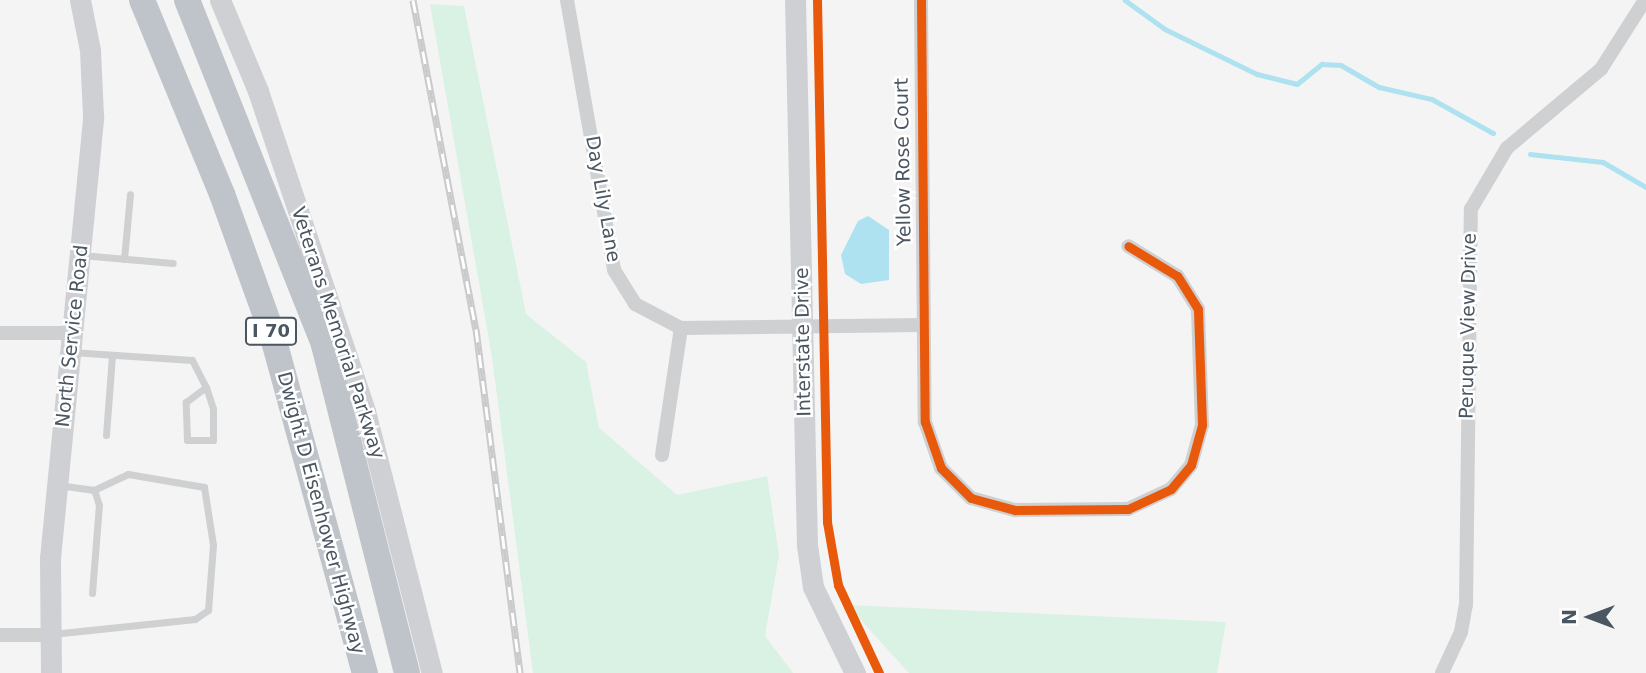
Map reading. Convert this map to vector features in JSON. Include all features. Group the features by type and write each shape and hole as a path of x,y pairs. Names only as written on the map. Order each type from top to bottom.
{"highway":[{"name":"Dwight D Eisenhower Highway","path":"142,0 222,194 271,330 365,673"},
{"name":"I 70","path":"187,0 324,345 407,673"}],"street":[{"name":"North Service Road","path":"51,673 48,635 57,485 93,116 90,50 80,0"},
{"name":"Veterans Memorial Parkway","path":"220,0 258,91 365,411 432,673"},
{"name":"Day Lily Lane","path":"567,0 614,270 635,304 681,328 923,325"},
{"name":"Interstate Drive","path":"795,0 804,325 804,498 813,587 855,673"},
{"name":"Yellow Rose Court","path":"921,0 923,325 928,439 940,468 960,490 985,505 1015,510 1143,505 1171,489 1196,454 1202,425 1201,327 1185,284 1128,247"},
{"name":"Peruque View Drive","path":"1442,673 1461,632 1466,605 1463,506 1471,209 1507,148 1601,69 1645,0"},
{"path":"662,454 681,328"},
{"path":"0,333 72,343"},
{"path":"0,635 48,635"}],"lane":[{"path":"124,259 130,194"},
{"path":"80,255 173,263"},
{"path":"72,343 112,356 192,360 206,387 213,440 187,440 186,402 206,387"},
{"path":"106,435 112,356"},
{"path":"48,635 195,619 208,610 214,545 204,487 128,474 94,490 57,485"},
{"path":"92,593 99,505 94,490"}],"green space":[{"path":"430,4 464,6 526,314 586,362 599,428 677,495 767,476 779,555 765,636 793,673 533,673 492,357"},
{"path":"847,605 1226,622 1217,673 909,673"}],"water":[{"path":"868,216 889,230 889,280 861,284 845,274 841,255 858,221"}],"waterway":[{"path":"1125,0 1165,29 1257,74 1297,84 1322,64 1341,65 1379,87 1432,99 1493,133"},
{"path":"1530,154 1603,162 1646,187"}],"railway":[{"path":"413,0 476,329 520,673"}],"cycle path":[{"path":"817,0 827,522 838,585 879,673"},
{"path":"921,0 925,422 941,468 971,498 1015,510 1128,509 1171,489 1191,465 1202,425 1198,309 1177,276 1128,246"}]}
